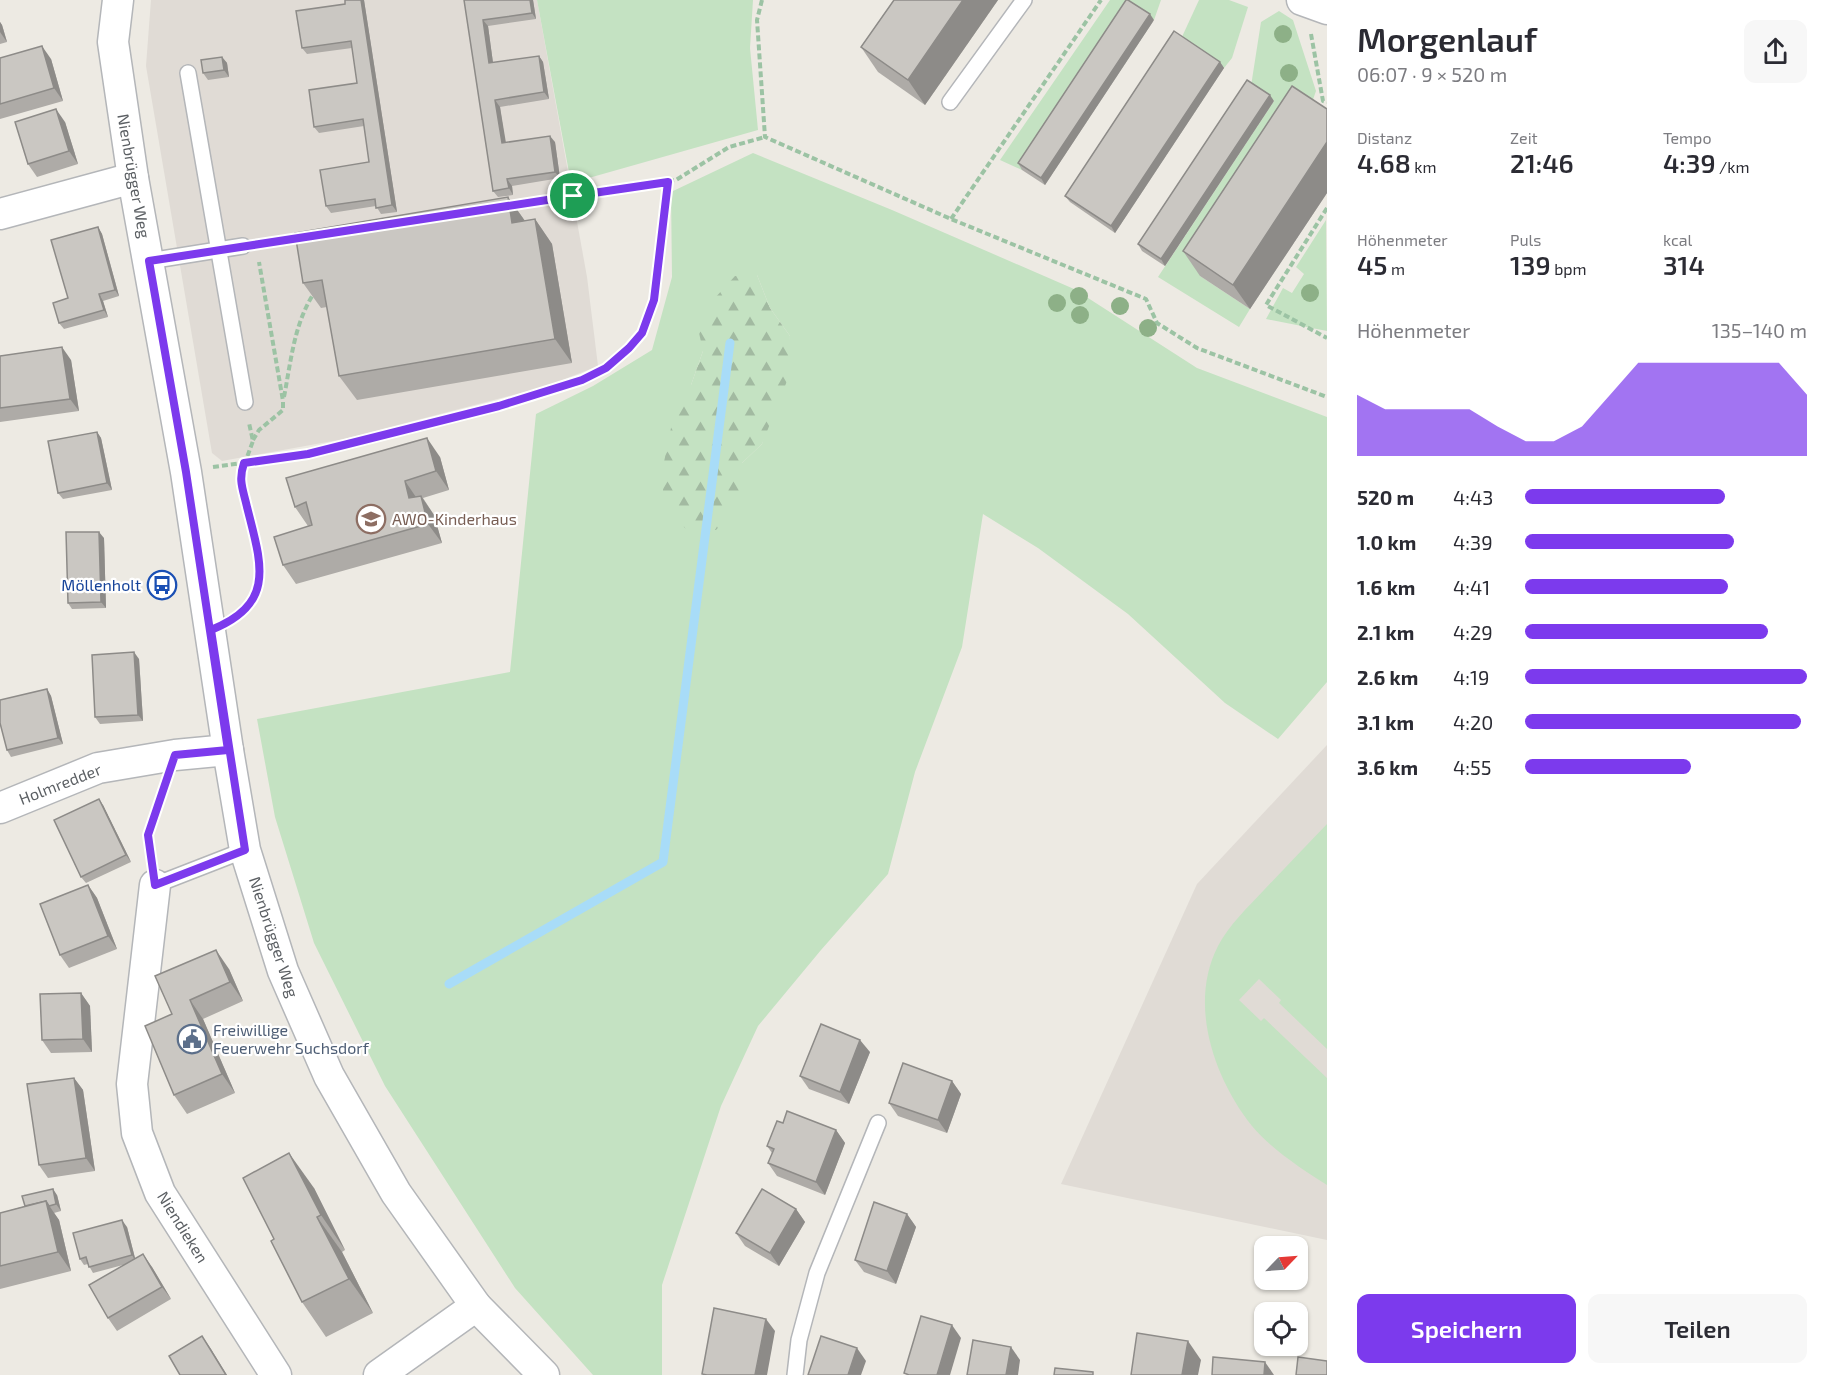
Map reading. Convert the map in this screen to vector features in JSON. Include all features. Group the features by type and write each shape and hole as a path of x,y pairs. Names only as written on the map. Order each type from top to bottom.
{"street":[{"name":"Nienbrügger Weg","path":"118,0 113,42 134,178 186,472 228,750 245,850 282,971 329,1076 396,1193 476,1306 544,1375"},
{"path":"1304,0 1327,9"},
{"path":"0,214 134,178"},
{"name":"Holmredder","path":"0,808 98,768 175,755 228,750"},
{"name":"Niendieken","path":"155,885 132,1084 137,1133 160,1193 276,1375"},
{"path":"379,1375 476,1306"}],"lane":[{"path":"950,102 1024,0"},
{"path":"188,73 245,402"},
{"path":"149,261 249,245"},
{"path":"155,885 245,850"},
{"path":"795,1375 800,1340 817,1273 878,1123"}],"path":[{"path":"762,0 757,20 765,137"},
{"path":"951,219 1101,0"},
{"path":"1304,0 1323,101 1327,102"},
{"path":"502,206 676,180 729,147 765,137 951,219 1146,299 1157,323 1197,348 1327,397"},
{"path":"186,472 308,454 499,406 582,380 606,368 642,333 654,300 668,182"},
{"path":"1327,208 1266,305 1327,338"},
{"path":"283,401 249,245 303,237"},
{"path":"211,630 230,623 244,611 251,603 260,575 258,549 240,476 259,430 283,410 296,333 317,288"},
{"path":"245,402 253,441"},
{"path":"155,885 148,835 175,755"}],"shaded area":[{"path":"151,0 537,0 587,277 598,366 547,386 344,439 222,461 212,453 146,66"},
{"path":"1327,745 1327,1240 1061,1184 1197,884"}],"green space":[{"path":"537,0 753,0 750,48 758,130 571,183"},
{"path":"1110,0 1161,0 1154,20 1131,6 1022,170 1000,160"},
{"path":"1199,0 1229,0 1248,7 1232,58 1224,68 1181,39"},
{"path":"1279,11 1293,20 1316,91 1309,111 1200,276 1250,309 1239,327 1158,277 1274,101 1251,86 1261,22"},
{"path":"753,153 1074,289 1197,368 1327,417 1327,682 1278,739 1225,703 1128,614 1038,548 983,514 962,647 915,772 888,874 758,1026 721,1106 662,1285 662,1375 593,1375 515,1288 385,1086 314,943 275,817 257,719 510,672 536,414 593,386 652,350 672,277 671,192","holes":["757,275 770,308 790,336 762,444 742,463 742,500 691,385 713,318"]},
{"path":"1326,220 1327,331 1266,319 1283,288 1292,293 1304,274 1296,267"},
{"path":"757,275 770,308 790,336 787,381 762,444 742,463 742,500 716,530 687,530 677,520 663,491 664,462 672,423 691,385 703,351 696,319 713,317 714,299 735,276"},
{"path":"1327,824 1327,1049 1279,1003 1281,1000 1259,979 1239,1000 1261,1021 1264,1018 1327,1078 1327,1185 1277,1150 1252,1126 1238,1107 1226,1086 1210,1040 1205,992 1209,968 1227,931"}],"building":[{"path":"345,0 361,0 392,205 376,208 375,199 326,206 320,170 369,162 363,119 314,127 309,90 357,83 351,41 302,48 296,11 345,4"},
{"path":"464,0 530,0 532,13 483,20 489,63 539,56 544,92 495,100 502,143 550,136 555,172 507,179 509,188 493,191"},
{"path":"894,0 963,0 908,80 861,47"},
{"path":"1126,0 1150,14 1041,178 1018,163"},
{"path":"1174,31 1220,62 1111,226 1065,196"},
{"path":"42,46 54,88 0,104 0,58"},
{"path":"222,57 224,70 203,73 201,60"},
{"path":"1247,80 1270,95 1161,259 1138,244"},
{"path":"1292,86 1327,109 1327,142 1233,285 1183,251"},
{"path":"56,109 69,151 28,164 15,122"},
{"path":"508,197 512,223 535,219 555,339 339,376 322,280 303,283 295,233"},
{"path":"98,227 115,290 99,294 104,310 59,323 53,303 68,298 51,240"},
{"path":"62,347 70,399 0,408 0,356"},
{"path":"97,432 107,483 58,493 48,441"},
{"name":"AWO-Kinderhaus","path":"427,438 436,471 405,481 409,498 421,496 428,524 283,565 274,537 312,525 306,502 295,507 286,478"},
{"path":"66,532 99,532 101,602 68,603"},
{"path":"134,652 138,715 95,717 92,655"},
{"path":"47,689 58,738 7,750 0,723 0,700"},
{"path":"99,799 126,855 81,877 54,820"},
{"path":"88,885 108,936 60,955 40,904"},
{"path":"216,950 230,982 190,1000 222,1074 174,1095 145,1026 172,1014 155,976"},
{"path":"81,993 83,1039 42,1040 40,994"},
{"path":"821,1024 860,1040 840,1092 800,1076"},
{"path":"903,1063 952,1081 938,1120 889,1103"},
{"path":"74,1078 86,1158 39,1165 27,1084"},
{"path":"787,1111 836,1130 816,1182 768,1163 774,1149 767,1146 777,1121 783,1123"},
{"path":"289,1153 321,1215 317,1217 349,1279 302,1302 243,1178"},
{"path":"53,1189 56,1204 49,1206 46,1201 25,1206 22,1196"},
{"path":"762,1189 796,1209 770,1253 736,1233"},
{"path":"46,1201 58,1252 0,1266 0,1213"},
{"path":"874,1202 907,1214 887,1271 855,1260"},
{"path":"122,1220 132,1255 89,1267 86,1257 80,1259 73,1233"},
{"path":"143,1254 162,1287 108,1318 89,1285"},
{"path":"714,1308 766,1319 755,1375 702,1374"},
{"path":"921,1316 952,1325 937,1375 904,1373"},
{"path":"1137,1333 1188,1341 1182,1375 1131,1375"},
{"path":"202,1336 226,1375 180,1375 169,1356"},
{"path":"821,1336 857,1348 848,1375 808,1375"},
{"path":"973,1340 1011,1347 1006,1375 967,1375"},
{"path":"1213,1357 1265,1362 1264,1375 1212,1375"},
{"path":"1298,1357 1327,1361 1327,1375 1296,1375"},
{"path":"1055,1368 1093,1372 1093,1375 1054,1375"}],"waterway":[{"path":"449,984 663,862 730,343"}],"place":[{"name":"AWO-Kinderhaus","path":"371,519"},
{"name":"Möllenholt","path":"162,585"},
{"name":"Freiwillige Feuerwehr Suchsdorf","path":"192,1039"}],"route":[{"path":"668,182 654,300 642,333 606,368 582,380 499,406 308,454 244,463 240,476 258,549 260,575 251,603 244,611 230,623 211,630 245,850 155,885 148,835 175,755 228,750 186,472 149,261 573,196 668,182"}]}
